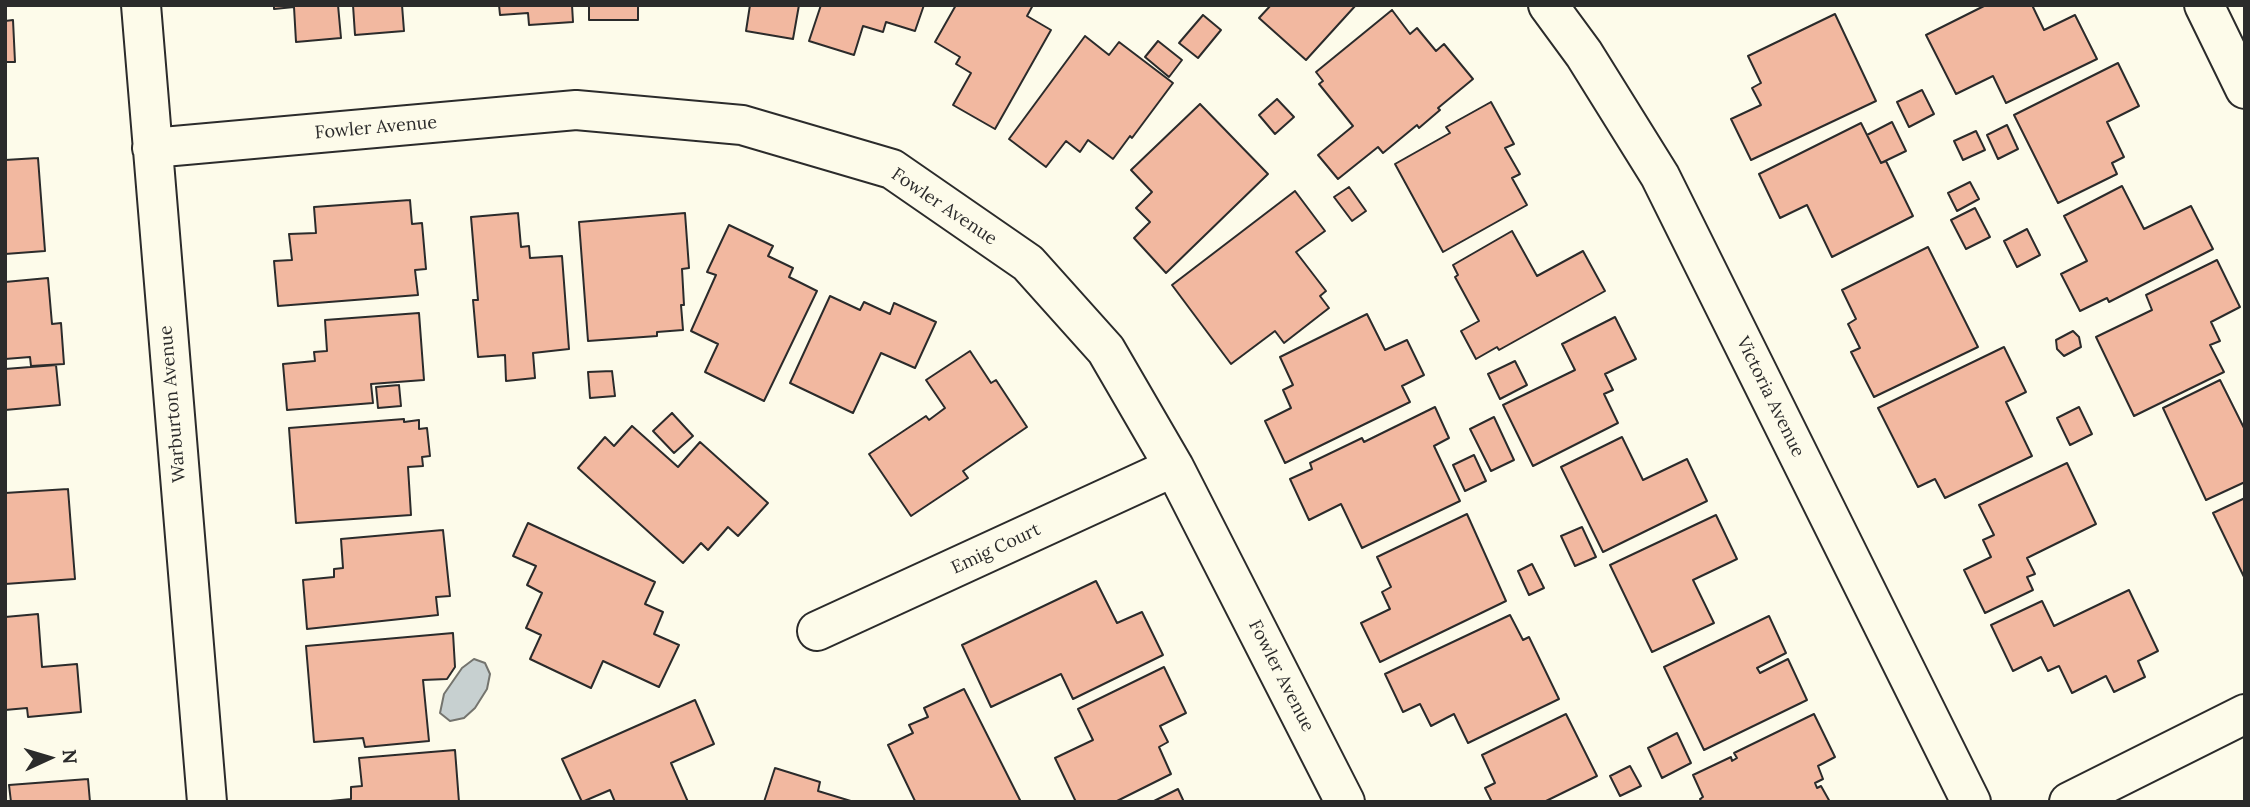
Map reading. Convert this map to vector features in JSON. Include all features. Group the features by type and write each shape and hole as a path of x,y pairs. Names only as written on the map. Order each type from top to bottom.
{"street":[{"name":"Warburton Avenue","path":"141,5 207,802"},
{"name":"Victoria Avenue","path":"1548,5 1584,54 1660,176 1971,802"},
{"path":"2204,5 2245,89"},
{"name":"Fowler Avenue","path":"152,148 576,110 742,125 892,169 1028,263 1106,350 1174,467 1345,802"},
{"name":"Emig Court","path":"817,631 1174,467"},
{"path":"2069,802 2245,714"}],"shaded area":[{"path":"474,659 485,663 490,674 487,689 475,708 464,718 450,721 440,713 444,694 462,668"}],"building":[{"path":"274,5 338,5 341,38 296,42 294,7 274,9"},
{"path":"353,5 402,5 404,31 355,35"},
{"path":"499,5 572,5 573,22 529,25 528,13 500,15"},
{"path":"589,5 638,5 638,20 589,20"},
{"path":"750,5 799,5 793,39 746,31"},
{"path":"821,5 924,5 915,31 886,22 883,32 863,26 854,55 809,41"},
{"path":"956,5 1033,5 1027,16 1051,30 995,129 953,105 971,73 956,64 960,57 935,42"},
{"path":"1271,5 1356,5 1306,60 1259,18"},
{"path":"1986,5 2032,5 2044,30 2075,15 2097,59 2006,103 1993,76 1956,94 1926,35"},
{"path":"1392,10 1410,34 1417,28 1436,51 1444,44 1473,79 1419,128 1417,125 1383,153 1378,147 1338,179 1318,155 1353,126 1319,84 1323,81 1316,72"},
{"path":"1835,14 1876,101 1751,160 1731,119 1761,105 1752,88 1761,83 1748,56"},
{"path":"1203,15 1221,30 1198,58 1179,43"},
{"path":"13,20 15,62 5,62 5,21"},
{"path":"1085,36 1109,55 1119,42 1173,83 1113,159 1088,140 1080,152 1066,141 1046,167 1009,139"},
{"path":"1158,41 1182,60 1169,77 1145,57"},
{"path":"2118,63 2139,106 2107,122 2124,157 2112,163 2117,174 2058,203 2014,115"},
{"path":"1922,90 1934,114 1909,127 1897,102"},
{"path":"1277,99 1294,117 1275,134 1259,115"},
{"path":"1491,102 1514,144 1505,148 1520,174 1512,178 1527,205 1443,252 1395,164 1450,133 1446,127"},
{"path":"1200,104 1268,174 1166,273 1134,238 1150,222 1136,208 1152,192 1131,170"},
{"path":"1892,122 1906,151 1881,163 1867,135"},
{"path":"1861,123 1881,163 1886,161 1913,216 1832,257 1807,205 1780,218 1759,174"},
{"path":"2007,125 2018,149 1998,159 1987,135"},
{"path":"1976,131 1985,150 1963,160 1954,141"},
{"path":"38,158 45,251 5,254 5,160"},
{"path":"1970,182 1979,199 1957,211 1948,193"},
{"path":"2122,186 2144,229 2191,206 2213,249 2109,302 2107,298 2080,311 2061,274 2087,261 2064,216"},
{"path":"1349,187 1366,211 1352,221 1334,197"},
{"path":"1295,191 1325,231 1296,252 1326,291 1320,296 1329,308 1284,343 1275,331 1231,364 1172,285"},
{"path":"410,200 412,224 422,223 426,269 415,270 418,295 278,306 274,261 292,260 289,234 316,233 314,207"},
{"path":"1975,208 1990,237 1966,249 1951,220"},
{"path":"518,213 521,247 529,246 530,258 562,256 569,349 533,353 535,378 506,381 505,355 478,357 473,300 478,300 471,217"},
{"path":"685,213 689,268 682,269 683,330 657,332 657,336 588,341 579,222"},
{"path":"729,225 773,246 768,256 793,268 789,277 817,291 764,401 705,372 718,344 691,331 716,275 707,272"},
{"path":"2027,229 2040,255 2017,267 2004,241"},
{"path":"1512,231 1537,276 1583,251 1605,291 1499,350 1497,347 1476,359 1461,331 1479,321 1455,277 1458,275 1453,265"},
{"path":"1928,247 1978,347 1874,397 1851,352 1860,348 1848,324 1856,319 1842,290"},
{"path":"2217,260 2240,307 2211,322 2220,341 2210,345 2224,372 2134,416 2096,337 2152,310 2146,295"},
{"path":"48,278 52,324 61,323 64,364 31,366 30,357 5,359 5,282"},
{"path":"830,296 860,310 864,302 890,314 894,303 936,322 915,368 881,353 853,413 790,383"},
{"path":"419,313 424,380 371,384 373,403 287,410 283,364 315,361 314,352 327,351 325,320"},
{"path":"1367,314 1385,350 1407,340 1424,375 1402,386 1410,402 1285,463 1265,421 1291,408 1283,390 1293,385 1280,357"},
{"path":"1615,317 1636,359 1605,374 1613,390 1604,394 1618,423 1533,466 1503,405 1575,370 1562,344"},
{"path":"2073,331 2079,337 2081,347 2064,356 2057,349 2056,340"},
{"path":"2004,347 2026,392 2006,402 2032,456 1945,498 1935,479 1918,487 1878,408"},
{"path":"970,351 991,383 996,380 1027,427 963,471 968,478 911,516 869,454 926,416 929,420 945,408 926,380"},
{"path":"1515,361 1527,385 1500,399 1488,374"},
{"path":"56,365 60,405 5,410 5,369"},
{"path":"612,371 615,396 590,398 588,372"},
{"path":"2220,380 2245,430 2245,482 2206,500 2163,408"},
{"path":"399,385 401,406 378,408 376,387"},
{"path":"1435,407 1449,438 1434,446 1460,501 1362,548 1341,504 1309,520 1290,479 1312,469 1310,463 1362,438 1364,442"},
{"path":"2079,407 2092,434 2070,445 2057,418"},
{"path":"672,413 693,436 674,453 653,431"},
{"path":"1494,417 1514,460 1491,471 1470,429"},
{"path":"404,419 404,422 419,420 419,429 427,428 430,456 422,457 423,466 408,467 411,515 296,523 289,428"},
{"path":"632,426 678,467 700,442 768,503 738,536 728,527 708,550 701,543 683,563 578,468 605,437 614,446"},
{"path":"1622,437 1643,480 1687,459 1707,501 1603,552 1561,467"},
{"path":"1474,455 1486,481 1465,491 1453,465"},
{"path":"2067,463 2096,524 2027,558 2035,574 2027,577 2033,590 1985,613 1964,570 1991,557 1983,540 1994,535 1979,505"},
{"path":"68,489 75,579 5,584 5,493"},
{"path":"2245,498 2245,579 2213,513"},
{"path":"1467,514 1506,601 1380,662 1361,623 1390,609 1382,592 1391,587 1377,557"},
{"path":"1716,515 1737,559 1693,580 1714,623 1652,652 1610,565"},
{"path":"528,523 655,582 645,604 663,612 654,634 679,645 659,687 603,661 591,688 530,659 541,635 526,628 542,593 527,585 536,566 513,556"},
{"path":"1582,527 1596,557 1575,566 1561,536"},
{"path":"443,530 450,596 436,597 438,615 307,629 303,580 334,577 334,569 343,568 341,539"},
{"path":"1532,564 1544,588 1529,595 1518,571"},
{"path":"1096,581 1117,623 1142,612 1163,655 1073,699 1061,674 991,707 962,645"},
{"path":"2129,590 2158,651 2138,661 2145,677 2114,692 2106,676 2072,693 2059,666 2048,671 2041,657 2013,671 1991,625 2042,601 2054,626"},
{"path":"38,614 42,667 77,664 81,712 28,717 27,708 5,710 5,617"},
{"path":"1510,615 1523,640 1529,637 1559,699 1468,743 1454,714 1431,726 1420,704 1403,712 1385,674"},
{"path":"1769,616 1786,653 1757,668 1760,673 1788,659 1807,700 1704,750 1664,667"},
{"path":"453,633 455,667 447,679 423,680 429,741 365,747 363,738 314,742 306,646"},
{"path":"1164,667 1186,713 1160,726 1168,742 1159,747 1171,774 1115,802 1076,802 1055,758 1093,740 1078,709"},
{"path":"964,689 1021,802 913,802 915,801 888,745 913,733 909,725 928,717 924,708"},
{"path":"695,700 714,744 671,763 688,802 615,802 610,790 582,802 562,759"},
{"path":"1566,714 1597,776 1544,802 1492,802 1485,788 1495,783 1482,755"},
{"path":"1814,714 1835,757 1818,766 1823,779 1815,783 1817,788 1821,786 1830,802 1702,802 1700,799 1703,797 1693,775 1731,757 1732,761 1737,758 1734,753"},
{"path":"1677,733 1691,763 1662,778 1648,748"},
{"path":"455,750 459,802 320,802 351,799 351,787 362,786 359,758"},
{"path":"1630,766 1641,786 1620,796 1610,776"},
{"path":"775,768 820,782 818,791 854,802 764,802"},
{"path":"88,779 90,802 11,802 9,785"},
{"path":"1178,789 1184,802 1152,802"}]}
